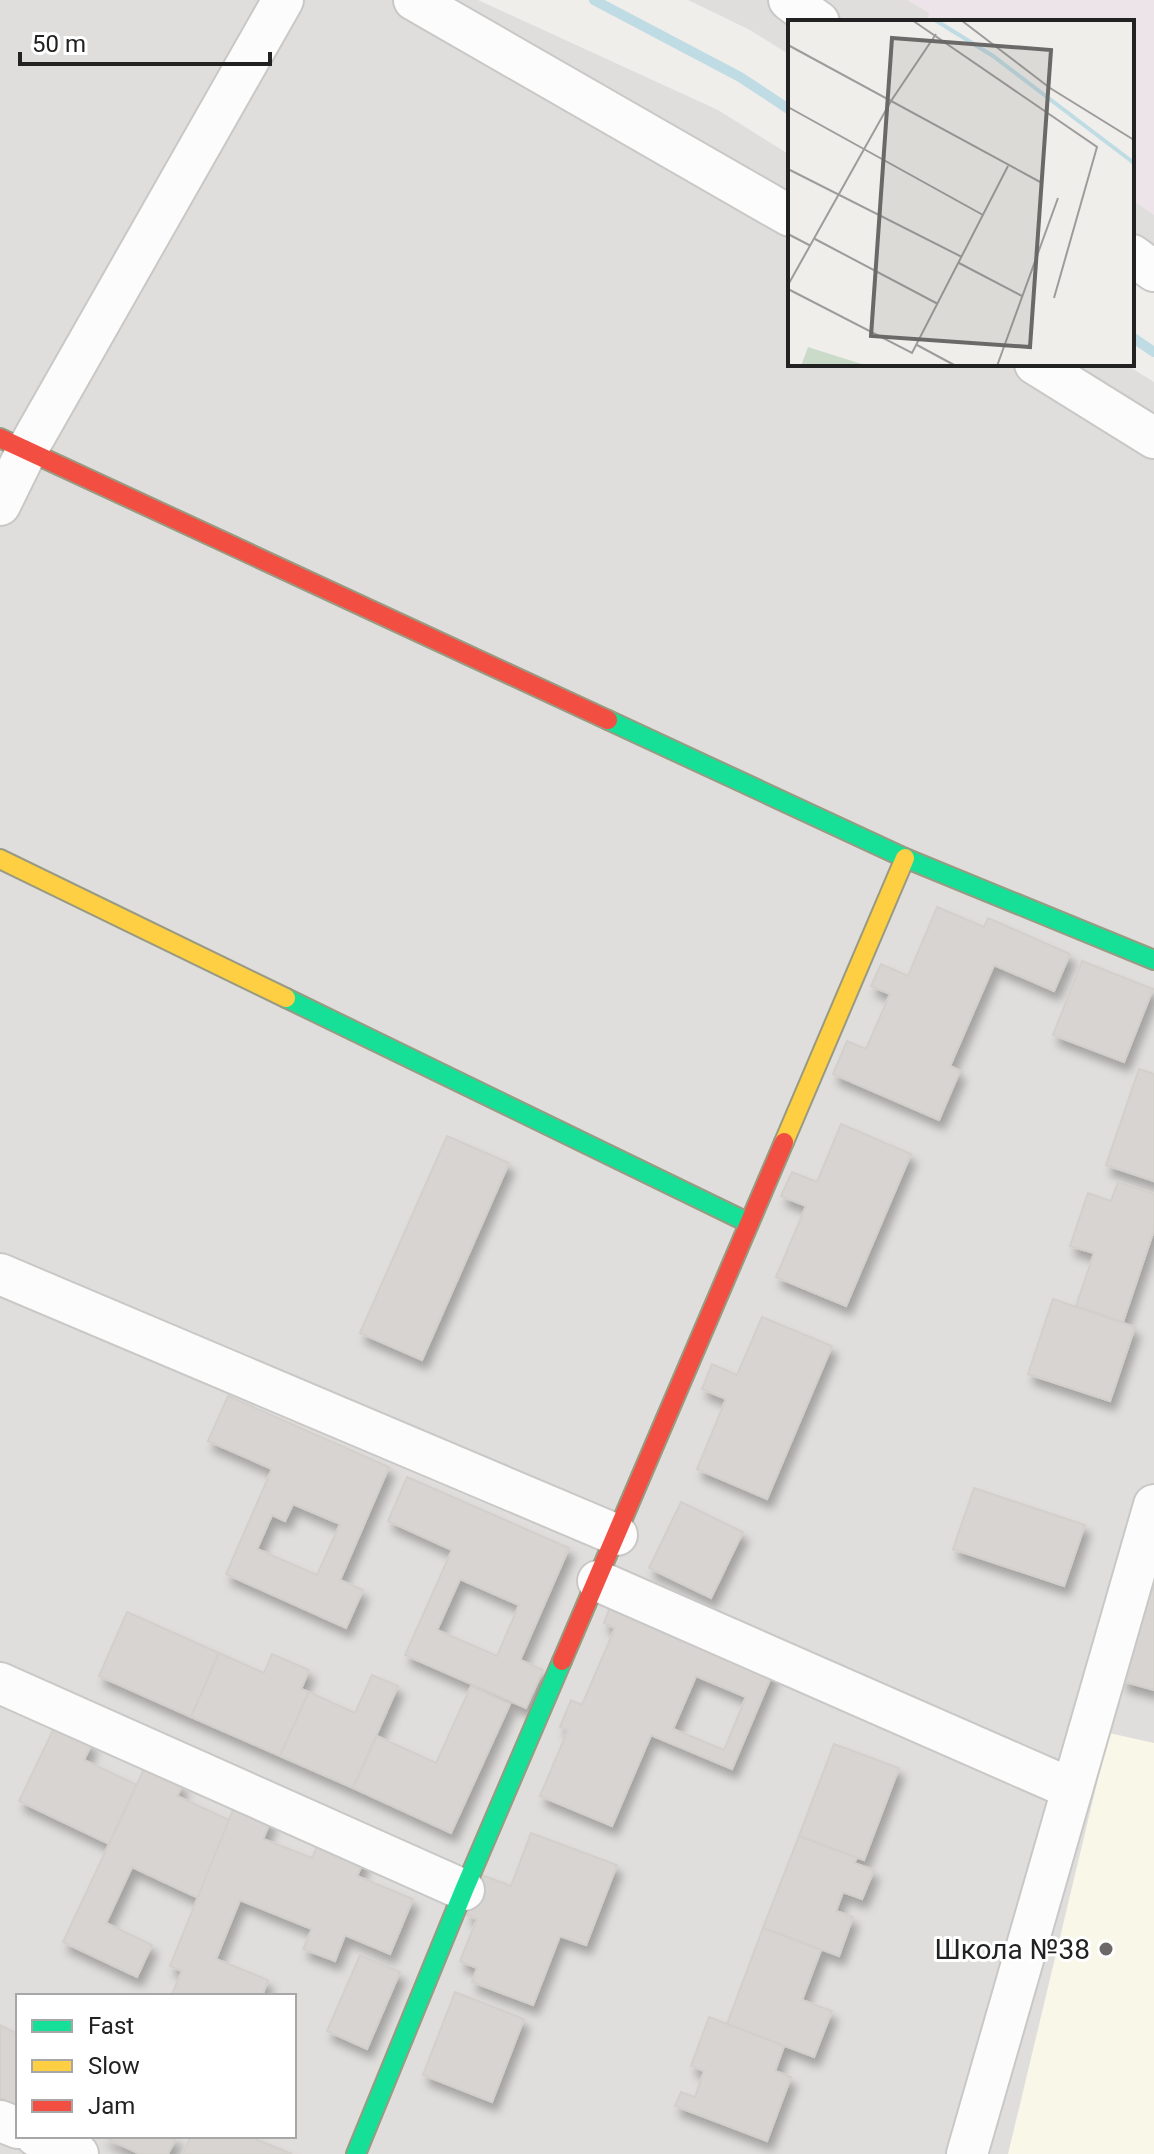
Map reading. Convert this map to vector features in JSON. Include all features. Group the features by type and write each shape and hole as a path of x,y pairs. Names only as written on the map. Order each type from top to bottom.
{"street":[{"path":"0,505 14,444 283,0"},
{"path":"414,0 788,215"},
{"path":"789,0 816,20"},
{"path":"1134,256 1154,271"},
{"path":"1038,366 1154,438"},
{"path":"14,444 905,858 1154,960"},
{"path":"356,2154 464,1890 905,858"},
{"path":"0,859 749,1223"},
{"path":"0,1274 617,1535"},
{"path":"967,2154 1154,1505"},
{"path":"598,1581 1072,1789"},
{"path":"0,1683 464,1890"},
{"path":"41,2138 78,2154"}],"shaded area":[{"path":"0,0 478,0 718,110 788,154 788,366 1128,366 1154,382 1154,2154 0,2154"},
{"path":"688,0 1154,0 1154,289 1134,276 1134,20 788,20 788,54 750,30"},
{"path":"907,0 1154,0 1154,215 1134,201 1134,20 927,20 929,13"},
{"name":"Школа №38","path":"1109,1733 1154,1743 1154,2154 1008,2154"}],"building":[{"path":"937,907 984,927 988,918 1070,954 1054,991 994,965 950,1066 960,1071 939,1120 833,1074 847,1041 866,1049 890,994 871,986 881,964 908,976"},
{"path":"1082,961 1153,989 1124,1062 1053,1035"},
{"path":"1139,1069 1154,1074 1154,1181 1106,1165"},
{"path":"841,1124 911,1154 846,1306 776,1277 806,1206 781,1196 792,1172 817,1182"},
{"path":"447,1136 509,1163 422,1360 360,1333"},
{"path":"1118,1182 1154,1194 1154,1230 1123,1322 1076,1306 1094,1253 1070,1246 1088,1193 1111,1201"},
{"path":"1053,1299 1135,1327 1110,1401 1028,1374"},
{"path":"762,1317 832,1346 767,1499 697,1469 726,1399 702,1389 712,1364 737,1375"},
{"path":"228,1396 389,1467 340,1580 363,1590 346,1628 226,1574 272,1469 208,1441","holes":["293,1504 340,1524 317,1575 257,1549 272,1515 285,1521"]},
{"path":"407,1477 569,1548 520,1660 543,1670 526,1708 405,1655 452,1550 388,1521","holes":["460,1579 519,1605 497,1656 437,1630"]},
{"path":"974,1488 1085,1525 1064,1586 953,1549"},
{"path":"681,1502 743,1532 711,1598 649,1568"},
{"path":"1151,1585 1154,1586 1154,1690 1122,1681"},
{"path":"612,1602 774,1670 732,1769 651,1735 612,1826 540,1796 568,1730 560,1727 571,1700 582,1705 615,1628 604,1623","holes":["696,1676 746,1697 724,1750 673,1729"]},
{"path":"127,1612 219,1653 191,1717 99,1676"},
{"path":"219,1653 264,1673 272,1654 309,1670 301,1689 309,1692 280,1756 191,1717"},
{"path":"372,1675 398,1686 353,1788 280,1756 309,1692 355,1713"},
{"path":"471,1686 510,1704 451,1833 353,1788 377,1736 436,1763"},
{"path":"55,1726 92,1743 84,1760 137,1785 109,1844 19,1801"},
{"path":"834,1744 899,1768 864,1860 799,1836"},
{"path":"145,1767 183,1785 177,1796 229,1820 198,1898 132,1867 106,1923 152,1945 137,1977 63,1942"},
{"path":"235,1805 271,1820 263,1839 312,1858 320,1840 365,1858 357,1876 413,1899 390,1954 345,1935 335,1961 303,1949 312,1929 240,1900 216,1959 268,1980 263,1994 172,1994 182,1971 170,1966"},
{"path":"531,1833 617,1865 586,1945 560,1936 533,2005 472,1982 477,1968 460,1961 477,1919 467,1915 482,1875 511,1886"},
{"path":"799,1836 857,1858 854,1863 874,1870 862,1899 843,1892 836,1911 853,1917 839,1956 763,1928"},
{"path":"763,1928 821,1950 802,2000 832,2011 814,2057 727,2024"},
{"path":"360,1955 400,1972 367,2049 327,2031"},
{"path":"455,1992 524,2019 492,2102 423,2075"},
{"path":"709,2017 784,2046 775,2071 791,2077 767,2141 675,2106 681,2092 695,2097 704,2071 691,2066"},
{"path":"0,2025 16,2033 16,2106 0,2098"},
{"path":"106,2138 176,2138 168,2154 140,2154"},
{"path":"190,2138 253,2138 292,2154 183,2154"}],"waterway":[{"path":"594,0 740,77 788,109"},
{"path":"1134,338 1154,352"}],"traffic: fast":[{"path":"608,720 905,858 1154,960"},
{"path":"286,998 749,1223"},
{"path":"356,2154 562,1661"}],"traffic: slow":[{"path":"784,1142 905,858"},
{"path":"0,859 286,998"}],"traffic: jam":[{"path":"0,438 608,720"},
{"path":"562,1661 784,1142"}],"place":[{"name":"Школа №38","path":"1106,1949"}]}
